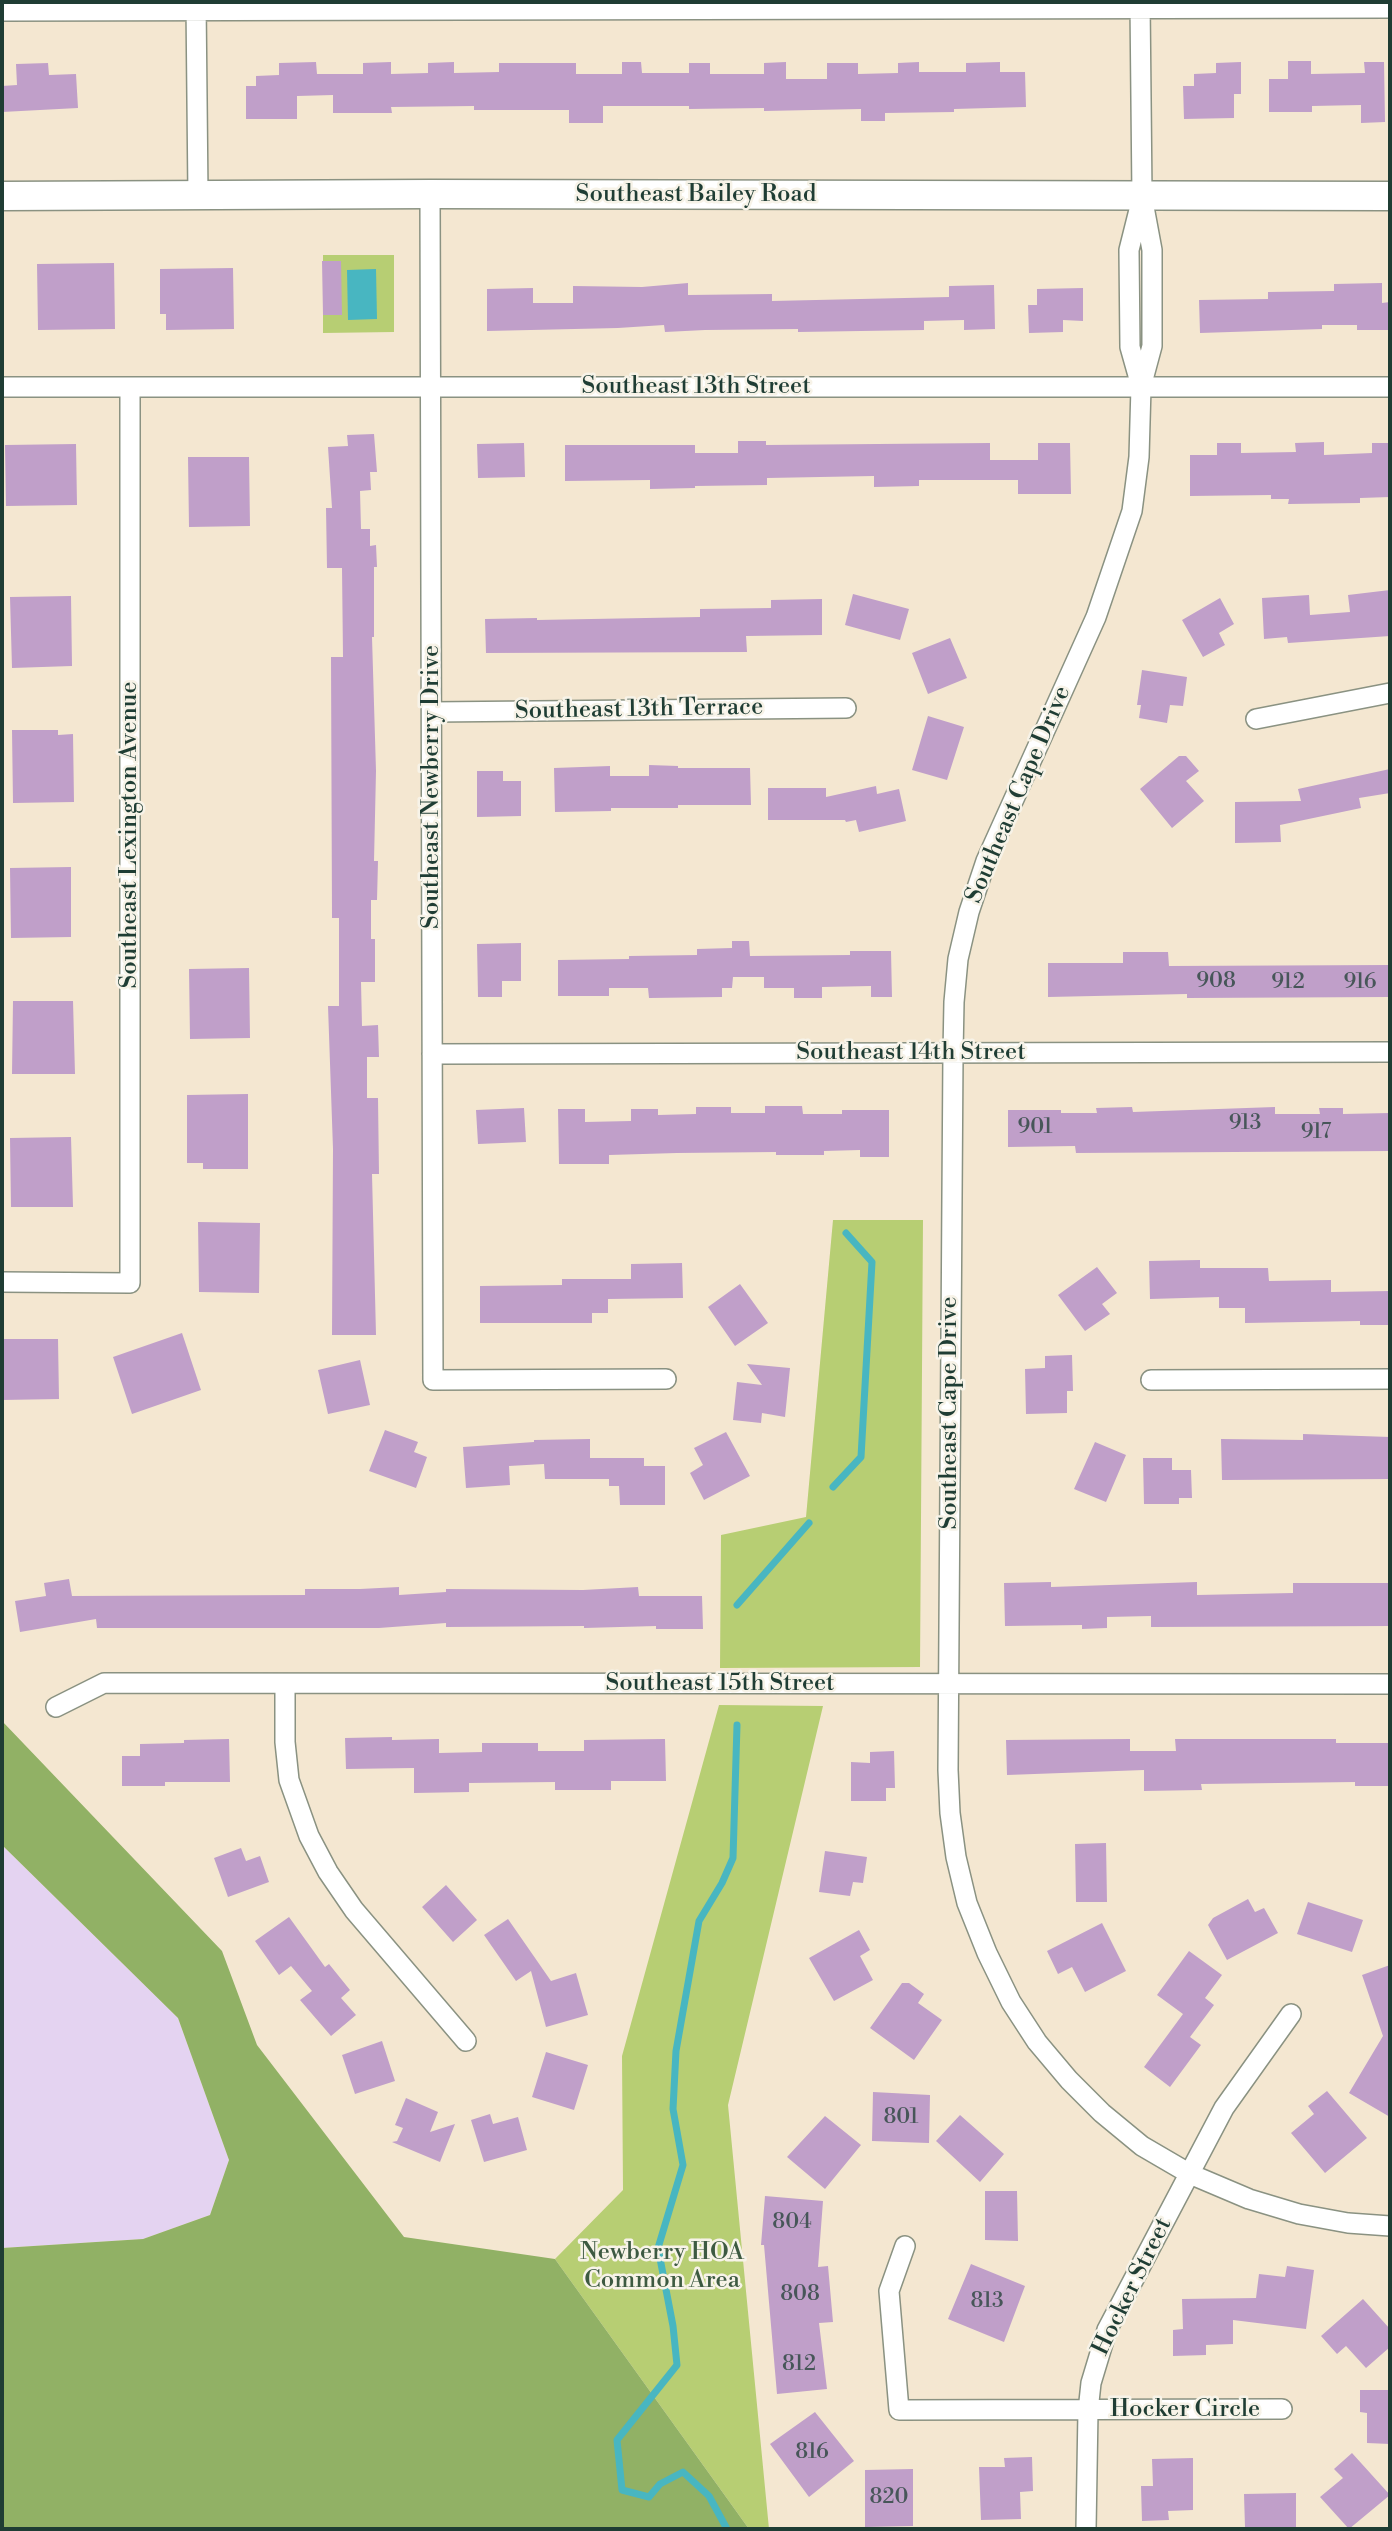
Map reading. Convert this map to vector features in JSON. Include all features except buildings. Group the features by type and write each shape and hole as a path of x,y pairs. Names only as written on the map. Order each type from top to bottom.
{"main road":[{"name":"Southeast Bailey Road","path":"2,197 430,194 1390,196"}],"street":[{"path":"2,10 197,5 1140,5 1390,8"},
{"path":"197,5 198,196"},
{"name":"Southeast Cape Drive","path":"1140,5 1142,196 1129,250 1130,347 1141,387 1139,457 1132,511 1096,617 986,861 958,959 953,1053 948,1684 950,1813 956,1857 967,1903 1011,2002 1037,2042 1102,2113 1142,2146 1190,2174 1249,2199 1299,2214 1390,2226"},
{"name":"Southeast Newberry Drive","path":"430,194 433,1380 666,1379"},
{"name":"Southeast 13th Street","path":"2,387 1390,387"},
{"name":"Southeast Lexington Avenue","path":"2,1282 130,1283 130,387"},
{"path":"1256,719 1390,693"},
{"name":"Southeast 13th Terrace","path":"432,712 846,708"},
{"name":"Southeast 14th Street","path":"432,1054 1390,1052"},
{"path":"1151,1380 1390,1379"},
{"name":"Southeast 15th Street","path":"56,1707 104,1683 1390,1684"},
{"path":"285,1684 285,1742 289,1780 309,1836 328,1872 354,1910 466,2041"},
{"name":"Hocker Street","path":"1086,2529 1088,2411 1091,2383 1107,2330 1224,2108 1291,2014"},
{"name":"Hocker Circle","path":"905,2246 889,2291 899,2410 1282,2409"}],"shaded area":[{"path":"2,1845 178,2018 229,2160 210,2215 143,2239 2,2248"}],"green space":[{"path":"323,255 394,255 394,332 323,333"},
{"path":"833,1220 923,1220 920,1667 720,1668 721,1535 806,1517"},
{"name":"Newberry HOA Common Area","path":"719,1705 823,1706 728,2105 769,2529 749,2529 555,2259 623,2190 622,2056"},
{"path":"2,1721 222,1951 257,2045 404,2237 555,2259 749,2529 2,2529 2,2248 143,2239 210,2215 229,2160 178,2018 2,1845"}],"water":[{"path":"376,269 377,319 348,320 347,270"}],"waterway":[{"path":"833,1487 861,1457 872,1262 846,1233"},
{"path":"737,1605 809,1523"},
{"path":"727,2529 709,2496 683,2472 660,2484 649,2497 622,2490 617,2440 677,2365 673,2326 658,2248 683,2165 673,2109 676,2051 699,1921 722,1883 733,1858 737,1725"}]}
